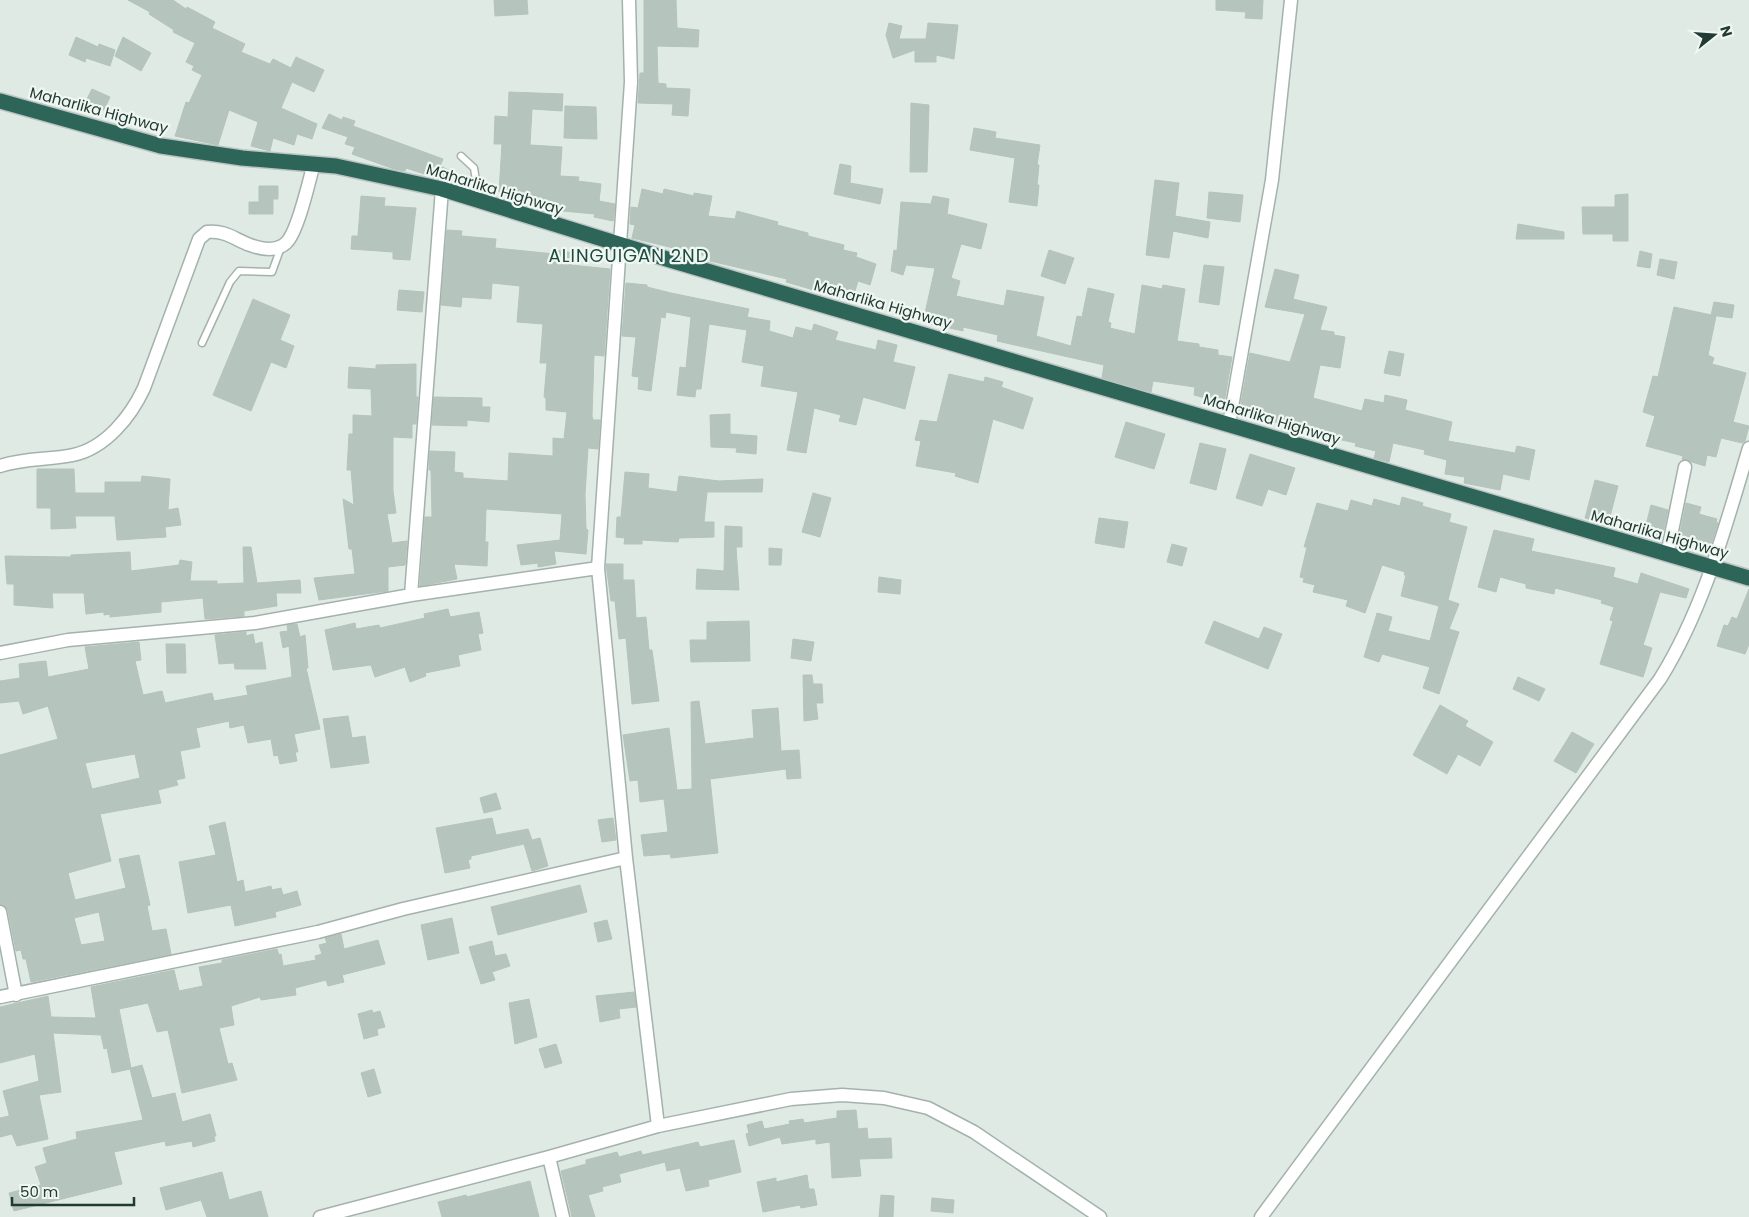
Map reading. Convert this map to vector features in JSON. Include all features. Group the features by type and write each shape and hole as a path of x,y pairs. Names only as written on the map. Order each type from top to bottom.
{"highway":[{"name":"Maharlika Highway","path":"0,101 95,130 161,146 242,158 336,166 442,189 621,244 1749,578"}],"street":[{"path":"629,0 631,82 598,568 626,858 658,1126"},
{"path":"1229,424 1272,180 1291,0"},
{"path":"0,466 75,455 94,446 123,423 136,405 144,388 199,240 207,232 224,232 250,245 268,250 282,246 288,241 294,231 314,164"},
{"path":"411,595 442,189"},
{"path":"1261,1217 1660,679 1688,632 1713,567 1749,448"},
{"path":"1667,555 1685,467"},
{"path":"0,653 68,640 255,623 411,595 598,568"},
{"path":"0,997 318,932 403,909 626,858"},
{"path":"0,912 16,994"},
{"path":"320,1217 549,1157 658,1126 791,1099 842,1095 884,1098 928,1108 974,1132 1100,1217"},
{"path":"549,1157 563,1217"}],"lane":[{"path":"462,156 474,168 479,201"},
{"path":"202,343 230,282 239,271 272,272 282,246"}],"building":[{"path":"128,0 173,0 186,9 187,7 215,22 212,28 245,44 241,52 270,64 273,59 291,68 296,57 324,70 314,92 292,82 281,108 317,124 312,139 297,134 294,145 273,138 270,151 251,146 258,122 229,110 218,145 175,136 186,102 189,103 202,75 192,70 194,66 186,62 195,43 173,32 174,30 149,14 150,12"},
{"path":"494,0 527,0 528,14 495,16"},
{"path":"644,0 676,0 677,28 699,30 698,47 657,46 658,83 666,84 666,88 690,89 688,116 672,115 673,104 638,103 640,73 644,73"},
{"path":"1216,0 1263,0 1262,19 1245,18 1246,12 1216,10"},
{"path":"889,23 902,26 899,39 926,39 928,23 958,25 954,59 936,55 936,62 915,62 915,50 893,58 886,35"},
{"path":"76,37 98,47 99,44 115,50 110,66 86,58 85,62 69,55"},
{"path":"123,37 151,53 141,71 115,56"},
{"path":"92,89 110,97 104,110 86,101"},
{"path":"509,92 563,94 562,111 532,109 530,145 562,147 560,176 579,177 578,181 601,184 599,201 615,204 613,221 594,217 595,214 552,210 553,201 531,199 532,195 499,192 502,144 494,144 495,116 508,117"},
{"path":"911,103 929,105 927,172 910,172"},
{"path":"565,106 596,107 597,139 564,138"},
{"path":"329,114 342,120 343,117 355,121 353,126 443,159 440,166 451,171 446,181 406,168 405,171 394,169 352,154 355,147 345,144 348,137 322,128"},
{"path":"974,128 996,132 995,138 1040,145 1037,165 1039,165 1037,185 1039,185 1037,206 1009,202 1015,158 970,150"},
{"path":"840,164 851,166 850,183 883,189 880,204 834,194"},
{"path":"1155,180 1179,183 1175,216 1210,222 1208,238 1173,231 1169,258 1146,255"},
{"path":"259,186 278,186 278,199 273,199 273,214 249,214 249,202 259,202"},
{"path":"642,189 663,194 664,189 694,196 694,193 712,196 708,216 735,219 737,211 778,222 777,225 808,233 808,236 844,245 843,250 857,253 856,257 876,264 870,285 858,281 852,301 786,282 787,279 710,261 711,257 632,238 635,225 630,224 631,207 638,208"},
{"path":"1209,192 1243,195 1240,222 1207,218"},
{"path":"1628,194 1628,241 1613,241 1613,234 1583,234 1582,207 1615,207 1615,195"},
{"path":"361,196 385,198 384,206 416,208 410,260 393,259 393,252 351,249 352,236 358,236"},
{"path":"933,196 949,199 947,214 987,224 981,249 961,244 951,278 960,281 956,296 1004,306 1007,290 1044,297 1036,336 1071,346 1077,316 1082,317 1088,288 1114,294 1108,322 1111,323 1110,328 1135,334 1142,285 1162,289 1163,285 1185,289 1177,341 1199,344 1199,347 1218,350 1218,355 1232,357 1224,403 1194,395 1195,387 1153,381 1151,392 1102,378 1104,365 997,341 998,335 963,327 963,331 923,322 935,268 906,265 903,275 891,271 894,250 897,251 901,202 931,204"},
{"path":"1518,224 1564,232 1564,239 1516,239"},
{"path":"447,230 462,231 461,236 496,239 495,248 555,254 556,250 574,253 571,265 610,269 604,356 594,355 592,416 593,420 600,420 598,449 588,448 585,494 586,529 588,530 586,554 554,551 556,564 538,567 538,563 521,565 517,545 560,540 562,514 486,509 485,542 488,542 487,566 454,564 457,579 420,586 425,517 432,517 431,470 429,470 430,451 455,452 454,472 463,473 463,478 508,481 509,453 553,456 553,438 564,439 567,412 546,410 546,398 544,397 547,363 540,363 543,324 517,322 520,286 492,283 491,299 462,297 461,307 441,305"},
{"path":"1049,250 1074,258 1065,284 1041,276"},
{"path":"1640,251 1652,254 1650,268 1637,266"},
{"path":"1660,259 1677,262 1674,279 1657,275"},
{"path":"1204,265 1224,267 1219,305 1199,302"},
{"path":"1275,269 1299,275 1293,299 1327,307 1320,330 1334,332 1334,335 1345,337 1340,368 1320,365 1313,398 1362,411 1365,399 1384,403 1385,395 1407,400 1405,410 1452,422 1448,441 1515,453 1517,446 1535,450 1529,480 1503,474 1500,490 1464,483 1465,477 1445,474 1447,460 1424,454 1425,450 1393,443 1389,462 1374,458 1376,451 1355,446 1356,443 1305,432 1305,430 1285,424 1239,415 1250,353 1290,362 1305,314 1265,307"},
{"path":"626,283 647,285 647,287 671,293 749,309 747,317 770,321 769,331 793,338 796,327 812,331 814,324 838,332 835,340 876,350 878,340 897,345 893,362 915,367 905,409 863,397 856,425 839,421 841,415 814,408 806,453 787,450 798,392 761,386 764,366 742,362 747,330 709,324 701,389 696,389 695,397 677,395 680,367 686,368 691,317 666,312 665,318 661,317 651,391 638,389 639,377 632,376 636,337 622,336"},
{"path":"399,290 424,292 422,312 397,310"},
{"path":"253,299 290,315 280,340 294,346 286,368 271,362 251,411 213,395"},
{"path":"1714,302 1734,305 1732,318 1711,315"},
{"path":"1674,307 1716,316 1708,355 1714,358 1712,364 1746,373 1733,422 1749,426 1745,441 1742,443 1721,438 1716,457 1707,455 1705,466 1682,459 1683,456 1646,446 1655,416 1643,412 1653,376 1658,377"},
{"path":"1389,351 1404,354 1400,376 1384,373"},
{"path":"416,364 416,397 418,397 416,424 412,424 412,438 393,437 393,491 396,513 387,514 392,543 407,541 405,565 388,567 388,591 319,600 314,578 355,574 352,549 349,549 343,499 354,505 351,470 347,470 349,434 353,434 353,415 372,416 371,389 348,388 349,367 376,369 376,365"},
{"path":"949,374 984,382 985,377 1003,382 1001,387 1033,398 1023,429 993,419 978,483 955,476 956,473 916,466 921,441 915,440 920,420 937,422"},
{"path":"434,397 482,398 482,407 490,407 489,422 467,420 467,426 432,425"},
{"path":"730,414 730,434 757,436 756,454 736,452 737,448 711,447 710,415"},
{"path":"1126,422 1165,434 1154,469 1115,457"},
{"path":"1200,443 1226,449 1216,490 1190,483"},
{"path":"1250,454 1295,468 1286,495 1268,489 1262,506 1236,498"},
{"path":"37,469 74,469 75,493 105,493 105,482 141,482 142,476 170,479 168,510 178,508 181,525 165,527 166,537 117,540 115,516 75,516 76,528 51,529 51,508 37,508"},
{"path":"625,472 649,474 648,488 677,492 679,476 719,481 763,479 762,492 707,492 704,522 714,522 714,537 679,538 678,542 642,540 642,544 624,544 625,538 616,537 617,517 621,517"},
{"path":"1595,480 1618,486 1608,524 1585,518"},
{"path":"813,493 831,498 820,537 802,532"},
{"path":"1402,497 1423,503 1422,506 1451,514 1449,522 1467,527 1448,600 1459,604 1449,629 1459,632 1439,694 1423,688 1430,667 1382,654 1379,662 1364,657 1377,613 1392,617 1388,631 1430,641 1439,606 1401,596 1405,572 1382,565 1365,613 1346,606 1348,600 1313,592 1315,585 1303,582 1304,578 1300,577 1307,547 1304,547 1317,503 1348,511 1351,500 1372,506 1374,499 1400,506"},
{"path":"1686,503 1701,507 1699,514 1717,519 1716,522 1718,523 1708,553 1690,548 1692,542 1679,538"},
{"path":"1651,505 1668,510 1662,538 1644,533"},
{"path":"1099,518 1128,522 1124,548 1095,543"},
{"path":"725,526 742,527 742,547 736,547 739,590 696,589 697,569 724,571"},
{"path":"1494,530 1534,539 1531,551 1615,568 1613,577 1638,584 1641,573 1689,589 1686,598 1660,592 1643,645 1652,648 1643,677 1600,664 1613,621 1610,620 1614,607 1601,603 1602,600 1555,588 1554,594 1526,588 1526,584 1500,577 1496,592 1478,587"},
{"path":"1172,544 1187,548 1182,566 1167,562"},
{"path":"243,547 251,547 257,583 300,580 301,593 276,593 277,606 244,611 244,616 205,619 203,598 161,602 161,612 110,617 110,614 104,615 104,612 86,614 84,593 52,593 53,608 14,605 14,584 7,584 5,556 71,557 71,555 130,552 131,571 179,565 180,560 192,562 190,581 217,581 217,584 244,583"},
{"path":"769,548 782,549 781,565 769,565"},
{"path":"606,564 623,564 623,580 634,580 636,618 646,617 649,650 652,650 659,701 632,704 626,638 619,639 615,601 611,601"},
{"path":"879,577 901,580 900,594 878,592"},
{"path":"1749,589 1749,644 1745,654 1717,646 1724,625 1728,626 1732,617 1737,619"},
{"path":"448,609 450,617 479,612 483,633 478,634 481,650 458,655 460,666 425,673 426,676 410,682 405,667 375,677 371,665 333,670 325,630 355,623 356,629 379,625 380,628 425,618 424,614"},
{"path":"749,621 750,661 691,662 690,640 707,640 707,622"},
{"path":"1214,621 1259,639 1264,627 1282,634 1268,669 1205,643"},
{"path":"297,624 300,637 305,635 308,668 306,668 320,729 294,734 298,752 295,752 297,761 280,764 278,755 274,756 271,739 248,743 244,725 230,728 229,721 196,728 200,747 180,751 185,778 176,780 178,785 158,790 161,803 100,814 111,861 68,873 75,900 126,888 119,859 139,855 150,905 147,906 152,931 166,929 171,954 31,982 26,959 23,959 21,950 16,951 8,910 0,904 0,755 58,739 48,706 23,714 19,701 0,703 0,681 20,678 19,664 46,661 48,677 89,669 85,647 139,642 141,660 135,661 143,695 162,691 165,703 212,693 214,701 248,695 246,686 292,677 289,646 283,648 280,632 288,631 287,625","holes":["135,754 140,778 92,789 85,763","99,912 105,941 81,945 74,918"]},
{"path":"246,632 246,636 253,634 255,644 262,642 266,669 235,669 234,663 219,664 215,635"},
{"path":"793,639 814,642 811,661 791,658"},
{"path":"166,644 185,644 186,673 167,673"},
{"path":"803,675 812,675 813,684 822,684 823,703 816,703 818,719 804,721"},
{"path":"1518,677 1545,689 1539,701 1513,689"},
{"path":"699,701 705,744 754,738 752,710 778,708 781,751 799,750 801,778 787,779 786,769 710,779 718,853 671,858 670,854 644,856 641,835 668,832 664,799 640,802 638,780 630,781 623,735 669,728 677,790 692,789 691,702"},
{"path":"1440,705 1468,721 1465,726 1493,742 1480,766 1458,754 1447,774 1413,755"},
{"path":"348,716 352,738 365,736 369,763 331,768 323,719"},
{"path":"1572,732 1594,744 1576,773 1554,761"},
{"path":"496,793 501,809 484,813 480,798"},
{"path":"492,818 496,835 528,829 532,840 540,838 548,866 532,871 524,844 471,856 471,859 468,860 470,868 445,873 436,828"},
{"path":"613,818 616,840 602,842 598,820"},
{"path":"225,822 237,882 243,880 245,892 271,886 272,890 281,888 283,895 297,891 301,905 275,912 276,917 235,926 231,905 188,913 179,862 216,855 209,826"},
{"path":"580,885 587,912 498,935 491,907"},
{"path":"452,918 459,953 428,960 421,925"},
{"path":"607,920 612,939 598,942 594,923"},
{"path":"341,934 344,949 378,940 385,964 342,975 344,982 328,986 326,980 295,988 296,995 261,1000 260,997 231,1006 234,1025 219,1028 228,1064 232,1063 237,1080 182,1093 168,1030 157,1032 148,1003 119,1009 131,1068 142,1065 152,1098 175,1093 182,1122 210,1114 216,1136 214,1136 215,1141 193,1147 192,1141 166,1146 165,1141 114,1152 122,1184 14,1211 9,1193 41,1185 35,1167 47,1163 43,1148 77,1139 76,1132 143,1120 130,1069 112,1073 107,1048 104,1049 101,1035 53,1033 61,1092 39,1095 48,1139 17,1146 12,1134 0,1137 0,1118 9,1116 3,1091 39,1081 35,1054 0,1063 0,1007 48,996 51,1017 96,1018 91,987 174,970 179,991 203,986 199,967 222,963 222,960 277,949 279,955 281,954 283,966 316,960 315,956 322,954 319,945 327,943 325,938"},
{"path":"492,941 495,956 506,954 510,966 492,972 495,980 481,984 469,947"},
{"path":"634,992 636,1007 619,1009 620,1018 600,1022 596,996"},
{"path":"529,999 537,1037 515,1044 509,1003"},
{"path":"372,1010 373,1013 380,1011 385,1027 377,1029 378,1035 364,1039 358,1014"},
{"path":"556,1044 562,1063 545,1068 539,1049"},
{"path":"374,1069 381,1093 368,1097 361,1073"},
{"path":"856,1110 858,1129 867,1128 868,1139 891,1138 892,1158 859,1159 861,1176 832,1178 830,1142 816,1144 816,1139 782,1144 780,1137 749,1146 746,1134 749,1133 747,1125 762,1121 764,1129 790,1124 789,1121 803,1119 804,1123 837,1118 837,1111"},
{"path":"734,1140 741,1172 708,1180 709,1186 686,1191 680,1168 667,1171 665,1162 619,1174 621,1182 602,1187 603,1191 588,1195 595,1217 572,1217 561,1171 586,1164 586,1160 617,1152 619,1157 641,1151 642,1155 698,1142 700,1147"},
{"path":"222,1172 229,1200 261,1191 268,1217 207,1217 201,1200 166,1210 160,1188"},
{"path":"807,1175 809,1189 814,1189 817,1205 801,1208 800,1205 763,1212 757,1182 776,1178 776,1182"},
{"path":"530,1181 539,1217 442,1217 438,1202 466,1195 467,1197"},
{"path":"881,1195 894,1196 893,1217 879,1217"},
{"path":"932,1198 954,1200 953,1213 931,1211"}],"district":[{"name":"ALINGUIGAN 2ND","path":"629,255"}]}
